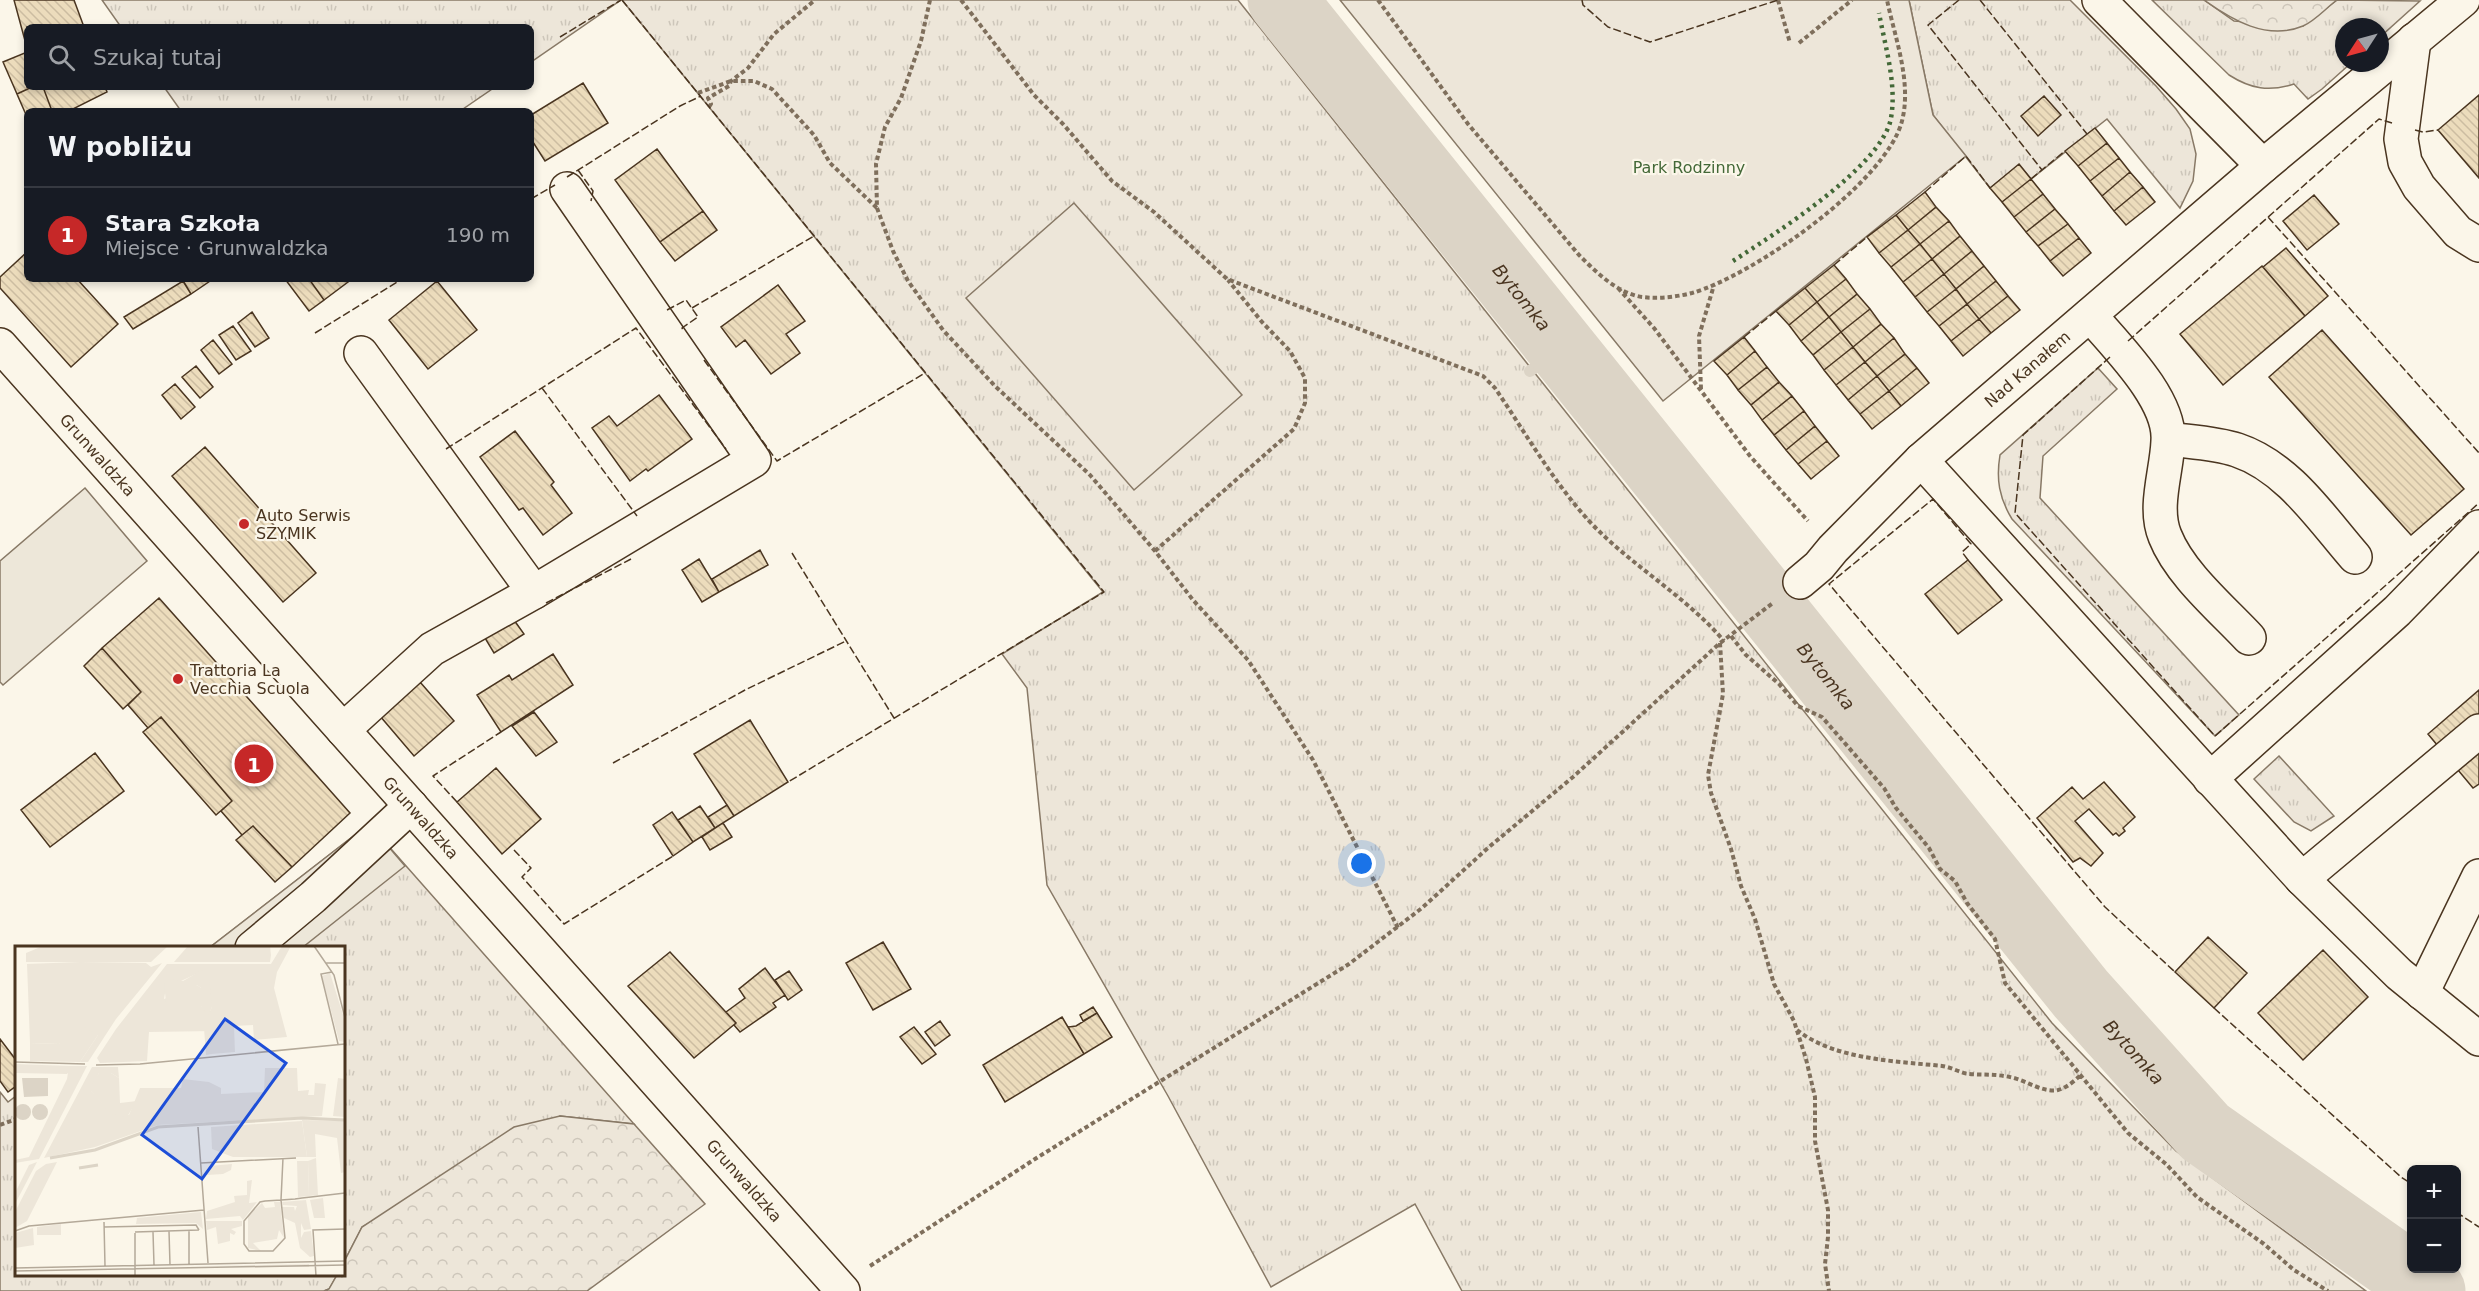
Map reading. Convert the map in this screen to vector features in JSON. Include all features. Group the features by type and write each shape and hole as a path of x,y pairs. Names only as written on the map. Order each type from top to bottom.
{"street":[{"path":"2099,0 2263,166"},
{"name":"Nad Kanałem","path":"1800,582 1819,566 1921,460 2263,166 2463,0"},
{"path":"2414,40 2402,139 2405,162 2419,187 2458,232 2479,245"},
{"path":"343,730 432,649 534,592 754,460 567,189"},
{"path":"2090,315 2147,383 2162,410 2169,439 2160,499 2164,535 2182,566 2249,638"},
{"name":"Grunwaldzka","path":"0,345 842,1290"},
{"path":"361,352 534,592"},
{"path":"2169,439 2236,450 2265,462 2286,479 2355,557"},
{"path":"1921,460 2302,879 2399,975 2479,1039"},
{"path":"2211,779 2397,611 2479,527"},
{"path":"2302,879 2479,730"},
{"path":"254,946 313,897 411,806"},
{"path":"2422,993 2479,876"}],"path":[{"path":"698,93 730,81 748,68 774,34 815,0"},
{"path":"930,0 921,41 901,98 885,127 876,164 877,208 893,251 908,281 943,330 995,386 1090,475 1155,551 1193,600 1248,660 1306,750 1398,928"},
{"path":"961,0 1034,95 1063,124 1112,181 1154,212 1227,279 1262,322 1290,351 1305,378 1305,403 1294,429 1155,551"},
{"path":"1378,0 1432,78 1509,175 1579,255 1617,288 1654,328 1750,456 1833,549"},
{"path":"1778,0 1791,43"},
{"path":"1799,42 1852,0"},
{"path":"1617,288 1640,297 1664,298 1693,293 1714,284 1762,261 1797,236 1866,176 1890,147 1902,122 1905,91 1887,0"},
{"path":"709,107 711,104 708,98 729,86 730,81"},
{"path":"730,81 754,81 772,89 814,135 830,163 877,208"},
{"path":"1227,279 1483,376 1495,388 1568,494 1602,534 1693,609 1722,642 1724,694 1709,758 1708,775 1711,793 1720,813 1741,886 1755,919 1774,984 1797,1030 1815,1097 1815,1141 1828,1210 1825,1264 1829,1291"},
{"path":"1701,389 1699,336 1714,284"},
{"path":"842,1290 864,1270 1035,1159 1348,964 1398,928 1573,777 1722,642 1800,582"},
{"path":"1731,636 1746,655 1779,684 1798,706 1822,717 1884,788 1896,807 1929,848 1940,869 1955,881 1967,903 1995,939 2005,982 2128,1133 2166,1164 2197,1197 2264,1244 2294,1270 2328,1291"},
{"path":"1797,1030 1809,1040 1832,1049 1916,1065 1945,1066 1967,1074 2011,1077 2042,1089 2058,1090 2081,1075"},
{"path":"0,1125 15,1119"}],"green space":[{"path":"102,0 621,0 534,60 534,24 119,24"},
{"path":"622,0 1238,0 2052,1023 2176,1151 2366,1291 1462,1291 1415,1204 1271,1287 1168,1096 1047,885 1027,688 1002,654 1103,592"},
{"name":"Park Rodzinny","path":"1340,0 1909,0 1933,115 1966,156 1663,401"},
{"path":"1909,0 2070,0 2156,86 2190,129 2196,154 2193,181 2180,208 2107,119 2031,179 2019,165 1990,188 1933,115"},
{"path":"2152,0 2204,0 2234,21 2303,26 2337,0 2420,1 2389,29 2389,18 2335,18 2335,72 2341,72 2308,99 2294,84 2276,88 2260,88 2229,75"},
{"path":"2204,0 2337,0 2307,24 2290,30 2276,31 2263,30 2238,21"},
{"path":"166,90 491,90 464,108 179,108"},
{"path":"1074,203 1242,395 1134,490 966,298"},
{"path":"2098,368 2117,389 2043,456 2040,498 2239,715 2215,736 2012,519 2001,496 1998,472 2000,455"},
{"path":"2279,756 2334,816 2311,831 2294,822 2254,779"},
{"path":"369,824 634,1124 560,1116 362,1227 345,1260 345,946 212,946"},
{"path":"0,1092 8,1102 15,1097 15,1276 336,1276 329,1289 324,1291 0,1291"},
{"path":"560,1116 634,1124 705,1204 587,1291 324,1291 329,1289 336,1276 345,1276 345,1260 362,1227 514,1127"}],"shaded area":[{"path":"85,488 147,561 3,685 0,682 0,561"},
{"path":"369,824 405,866 304,946 212,946"}],"building":[{"path":"14,0 74,0 83,24 24,24 24,37"},
{"path":"24,53 26,90 17,94 3,62"},
{"path":"583,83 608,123 545,161 534,144 534,113"},
{"path":"26,90 44,90 51,108 24,108 24,110 17,94"},
{"path":"44,90 106,90 107,92 75,108 51,108"},
{"path":"2479,95 2479,178 2438,130"},
{"path":"2044,96 2061,115 2038,136 2021,116"},
{"path":"2095,128 2107,143 2078,166 2065,151"},
{"path":"2107,143 2119,158 2090,181 2078,166"},
{"path":"657,149 703,211 660,242 615,180"},
{"path":"2119,158 2130,172 2102,196 2090,181"},
{"path":"2019,164 2031,179 2002,202 1990,188"},
{"path":"2130,172 2143,187 2114,211 2102,196"},
{"path":"2031,179 2043,194 2014,217 2002,202"},
{"path":"2143,187 2155,202 2126,225 2114,211"},
{"path":"1925,192 1936,207 1908,230 1896,215"},
{"path":"2043,194 2055,209 2026,232 2014,217"},
{"path":"2314,195 2339,224 2307,250 2283,221"},
{"path":"1936,207 1949,221 1920,244 1908,230"},
{"path":"2055,209 2068,224 2038,246 2026,232"},
{"path":"703,211 717,230 675,261 660,242"},
{"path":"1896,215 1908,230 1879,253 1867,237"},
{"path":"1949,221 1960,236 1932,259 1920,244"},
{"path":"2068,224 2079,238 2050,261 2038,246"},
{"path":"1908,230 1920,244 1891,267 1879,253"},
{"path":"1960,236 1972,251 1944,274 1932,259"},
{"path":"2079,238 2091,253 2063,276 2050,261"},
{"path":"1920,244 1932,259 1903,282 1891,267"},
{"path":"2286,248 2328,296 2305,316 2263,267"},
{"path":"1972,251 1984,266 1956,289 1944,274"},
{"path":"24,255 24,282 80,282 118,324 71,367 0,288 0,277"},
{"path":"1932,259 1944,274 1915,297 1903,282"},
{"path":"1834,265 1846,279 1817,302 1805,288"},
{"path":"1984,266 1996,281 1967,304 1956,289"},
{"path":"2262,266 2305,316 2223,385 2180,334"},
{"path":"1944,274 1956,289 1927,312 1915,297"},
{"path":"1846,279 1857,294 1829,317 1817,302"},
{"path":"1996,281 2008,296 1979,319 1967,304"},
{"path":"181,282 191,294 133,329 124,317"},
{"path":"184,282 209,282 191,294"},
{"path":"287,282 311,282 324,300 309,311"},
{"path":"311,282 348,282 324,300"},
{"path":"438,282 477,330 428,369 389,320"},
{"path":"778,285 805,321 786,334 800,353 771,374 745,340 736,347 721,327"},
{"path":"1805,288 1817,302 1789,325 1776,311"},
{"path":"1956,289 1967,304 1939,326 1927,312"},
{"path":"1857,294 1870,309 1841,332 1829,317"},
{"path":"2008,296 2020,310 1991,333 1979,319"},
{"path":"1817,302 1829,317 1801,341 1789,325"},
{"path":"1967,304 1979,319 1951,341 1939,326"},
{"path":"1870,309 1881,324 1853,347 1841,332"},
{"path":"252,312 269,338 255,347 238,323"},
{"path":"1829,317 1841,332 1813,355 1801,341"},
{"path":"1979,319 1991,333 1963,356 1951,341"},
{"path":"1881,324 1894,338 1865,362 1853,347"},
{"path":"233,326 251,351 236,360 219,335"},
{"path":"2322,330 2464,489 2411,535 2269,377"},
{"path":"1841,332 1853,347 1824,370 1813,355"},
{"path":"1744,337 1755,351 1727,375 1714,361"},
{"path":"1894,338 1905,354 1877,376 1865,362"},
{"path":"213,340 232,364 219,374 201,350"},
{"path":"1853,347 1865,362 1836,385 1824,370"},
{"path":"1755,351 1767,367 1738,390 1727,375"},
{"path":"1905,354 1917,368 1889,391 1877,376"},
{"path":"1865,362 1877,376 1848,400 1836,385"},
{"path":"196,366 213,387 200,398 182,377"},
{"path":"1767,367 1779,382 1751,405 1738,390"},
{"path":"1917,368 1929,383 1901,406 1889,391"},
{"path":"1877,376 1889,391 1860,414 1848,400"},
{"path":"1779,382 1792,396 1762,420 1751,405"},
{"path":"175,384 195,407 181,419 162,395"},
{"path":"1889,391 1901,406 1872,429 1860,414"},
{"path":"659,395 692,439 648,471 646,469 630,481 592,428 609,416 617,426"},
{"path":"1792,396 1804,411 1774,435 1762,420"},
{"path":"1804,411 1815,426 1786,450 1774,435"},
{"path":"1815,426 1827,441 1798,464 1786,450"},
{"path":"515,431 554,482 551,485 572,513 543,535 523,508 519,510 480,457"},
{"path":"1827,441 1839,456 1811,479 1798,464"},
{"name":"Auto Serwis SZYMIK","path":"205,447 316,573 283,602 172,476"},
{"path":"760,550 768,565 719,592 712,579"},
{"path":"699,559 719,592 702,602 682,570"},
{"path":"1968,560 2002,600 1958,634 1925,594"},
{"path":"159,598 350,813 292,867 253,826 242,835 221,811 232,801 161,717 148,728 128,705 141,692 102,648"},
{"path":"514,620 524,634 494,653 485,638"},
{"path":"102,648 141,692 123,709 84,666"},
{"path":"553,654 573,685 501,732 477,695 509,675 512,680"},
{"path":"420,682 454,721 414,756 380,716"},
{"path":"2479,690 2479,784 2473,788 2428,734"},
{"path":"534,712 557,742 536,756 512,726"},
{"path":"161,717 232,801 216,815 143,732"},
{"path":"750,720 788,782 734,816 694,754"},
{"path":"95,753 124,791 50,847 21,810"},
{"path":"496,768 541,819 502,854 457,802"},
{"path":"2104,782 2135,817 2123,828 2125,831 2119,836 2116,833 2113,835 2089,809 2075,821 2103,853 2091,866 2080,858 2073,862 2037,818 2072,787 2083,799"},
{"path":"727,805 734,816 715,828 708,817"},
{"path":"700,806 715,828 693,842 678,820"},
{"path":"672,812 693,842 673,856 653,825"},
{"path":"723,823 732,837 710,850 702,837"},
{"path":"253,826 292,867 275,882 236,840"},
{"path":"2208,937 2247,973 2214,1008 2175,972"},
{"path":"883,942 911,989 873,1010 846,963"},
{"path":"2323,950 2368,997 2303,1060 2258,1013"},
{"path":"670,952 736,1023 694,1058 628,986"},
{"path":"765,968 785,995 773,1003 776,1007 740,1032 734,1025 736,1023 726,1012 745,998 739,989"},
{"path":"789,971 802,990 788,1000 775,980"},
{"path":"1093,1007 1097,1013 1083,1021 1080,1015"},
{"path":"1097,1013 1112,1037 1084,1054 1068,1027 1076,1026"},
{"path":"1062,1017 1084,1054 1005,1102 983,1065"},
{"path":"940,1021 950,1035 935,1046 925,1032"},
{"path":"914,1027 936,1054 922,1064 900,1037"},
{"path":"0,1039 15,1059 15,1087 8,1092 0,1081"}],"waterway":[{"name":"Bytomka","path":"1282,0 2081,994 2205,1132 2431,1291"},
{"path":"1530,371 1562,348"}],"hedge":[{"path":"1733,261 1824,198 1869,157 1884,137 1891,118 1892,92 1890,65 1879,13"}],"fence":[{"path":"560,37 621,0"},
{"path":"622,0 1104,592 788,782"},
{"path":"1582,0 1583,5 1608,27 1650,42 1778,0"},
{"path":"1959,0 1928,25 2042,170"},
{"path":"1980,0 2087,134"},
{"path":"567,177 680,106 701,96"},
{"path":"2128,341 2379,119 2392,123"},
{"path":"2415,130 2423,132 2438,130"},
{"path":"2031,179 2065,151"},
{"path":"1925,192 1966,156 1990,188"},
{"path":"578,170 593,191 591,201"},
{"path":"534,197 555,185"},
{"path":"2268,217 2479,453"},
{"path":"692,308 814,236"},
{"path":"1834,265 1867,237"},
{"path":"315,333 397,282"},
{"path":"667,310 686,300 698,317 682,328 683,330"},
{"path":"1744,337 1776,311"},
{"path":"446,449 636,328 726,449"},
{"path":"2110,357 2023,435 2015,513 2215,736 2479,503"},
{"path":"704,360 777,461 925,373"},
{"path":"542,388 637,516"},
{"path":"1968,560 1962,552 1971,544 1933,499 1829,584 2105,907 2175,972"},
{"path":"792,553 894,718"},
{"path":"546,603 631,559"},
{"path":"613,763 745,690 846,641"},
{"path":"457,802 433,776 501,732"},
{"path":"514,850 531,868 522,877 564,924 673,856"},
{"path":"2214,1008 2407,1181"},
{"path":"2461,1215 2479,1227"}],"place":[{"name":"Auto Serwis SZYMIK","path":"244,524"},
{"name":"Trattoria La Vecchia Scuola","path":"178,679"},
{"name":"Stara Szkoła","path":"254,764"}]}
